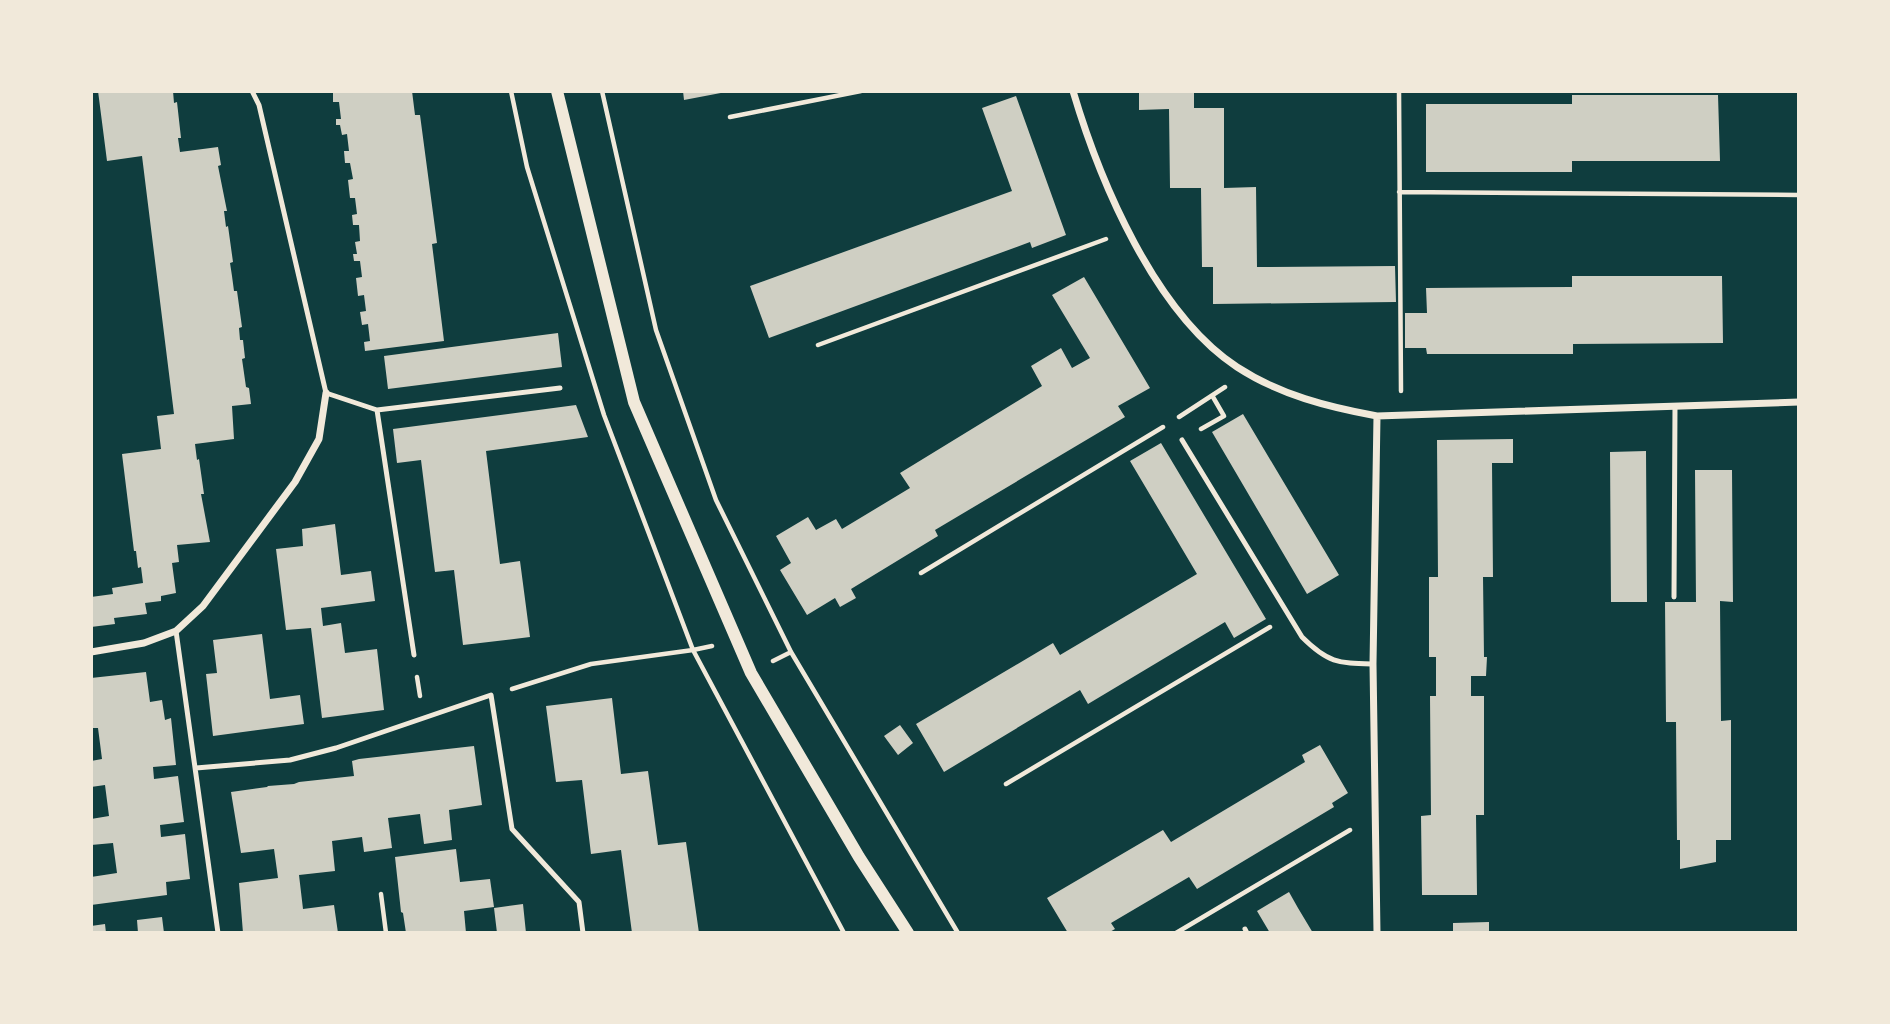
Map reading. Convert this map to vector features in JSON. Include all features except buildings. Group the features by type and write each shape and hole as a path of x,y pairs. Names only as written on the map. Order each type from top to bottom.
{"street":[{"path":"557,91 634,402 751,673 859,857 908,933"},
{"path":"1073,91 1101,169 1128,229 1154,277 1188,323 1214,350 1238,368 1280,389 1322,405 1377,416 1799,402"},
{"path":"91,652 144,643 176,631 202,606 295,482 319,439 326,393"},
{"path":"1377,416 1373,664 1377,933"}],"lane":[{"path":"252,91 259,105 326,393 377,410 560,388"},
{"path":"1674,597 1675,406"},
{"path":"377,410 414,655"},
{"path":"1182,440 1302,637 1319,654 1341,663 1373,664"},
{"path":"176,631 218,933"},
{"path":"196,768 290,760 336,748 491,695 512,829 579,902 583,933"}],"path":[{"path":"602,91 656,330 716,500 791,652 958,933"},
{"path":"730,117 861,91"},
{"path":"1399,91 1401,415"},
{"path":"1399,192 1799,195"},
{"path":"818,345 1128,229"},
{"path":"1178,417 1213,397 1227,385 1238,368"},
{"path":"1182,440 1224,416 1213,397"},
{"path":"921,573 1167,424"},
{"path":"1006,783 1289,615"},
{"path":"491,695 591,664 693,650 737,640"},
{"path":"414,655 423,718"},
{"path":"1176,933 1361,824 1376,821"},
{"path":"381,894 386,933"}]}
